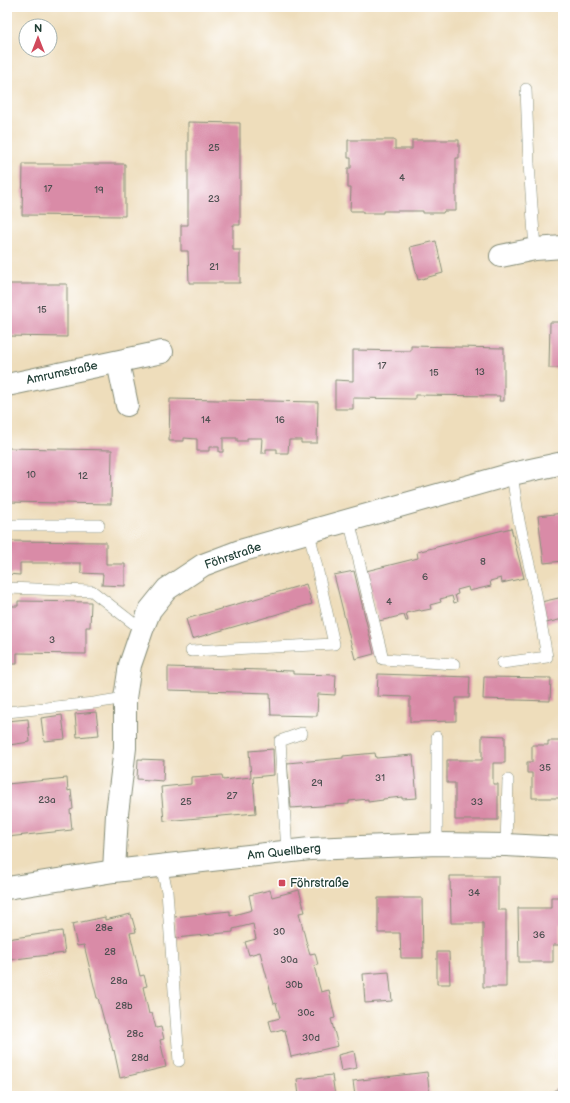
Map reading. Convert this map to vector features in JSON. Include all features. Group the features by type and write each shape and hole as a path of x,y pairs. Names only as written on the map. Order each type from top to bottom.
{"street":[{"path":"501,256 535,249 563,247"},
{"name":"Amrumstraße","path":"7,385 162,352"},
{"path":"118,362 127,406"},
{"name":"Föhrstraße","path":"114,871 117,814 125,748 125,698 130,665 150,610 167,589 203,565 240,552 512,474 563,463"},
{"name":"Am Quellberg","path":"7,888 114,871 310,849 437,844 563,848"}],"lane":[{"path":"526,89 529,164 535,249"},
{"path":"502,663 547,657 536,594 519,521 512,474"},
{"path":"349,520 383,659 454,664"},
{"path":"7,524 99,524"},
{"path":"191,651 334,644 308,532"},
{"path":"7,588 92,591 142,630"},
{"path":"7,712 94,703 125,698"},
{"path":"287,852 280,741 302,734"},
{"path":"436,737 437,844"},
{"path":"506,845 508,780"},
{"path":"161,866 167,892 179,1061"}],"building":[{"path":"188,122 240,123 240,225 233,225 233,250 240,250 240,283 189,283 188,251 181,251 181,225 188,225"},
{"path":"348,140 395,140 395,149 412,149 412,140 459,140 459,158 456,158 456,211 444,211 443,213 423,213 423,211 383,211 383,213 363,213 363,211 350,211 351,188 348,188 348,168 351,168 351,158 348,158"},
{"path":"23,164 125,164 125,216 22,215"},
{"path":"436,241 443,273 418,280 410,247"},
{"path":"7,284 67,284 67,337 7,336"},
{"path":"550,322 563,322 563,368 549,368"},
{"path":"411,346 504,348 504,401 499,401 500,396 415,395 415,399 353,398 353,409 335,409 335,380 353,381 353,350 411,351"},
{"path":"170,399 318,402 317,443 301,443 301,440 289,440 288,453 277,453 277,449 266,449 266,453 261,453 262,438 247,438 247,441 237,441 237,438 223,438 223,452 219,452 219,447 209,447 209,451 197,451 197,439 184,438 184,441 169,441"},
{"path":"7,448 112,450 111,504 7,502"},
{"path":"563,513 563,561 544,563 538,516"},
{"path":"511,528 524,578 502,583 501,578 490,581 491,586 469,591 468,587 457,590 458,594 455,595 457,602 454,603 452,596 440,599 441,602 430,605 431,609 406,613 408,621 406,621 404,615 379,621 366,571 418,558 417,552"},
{"path":"7,541 106,542 106,564 125,564 125,586 102,585 103,574 81,573 81,563 20,563 20,575 7,574"},
{"path":"354,571 374,654 355,659 334,575"},
{"path":"306,584 312,604 192,639 186,619"},
{"path":"563,597 563,619 546,623 541,602"},
{"path":"18,601 91,602 90,627 86,627 86,654 17,653 17,664 7,664 7,606 18,606"},
{"path":"168,667 293,671 293,674 336,675 335,695 318,694 317,716 271,715 270,693 168,690"},
{"path":"378,674 470,677 469,698 456,698 456,721 410,722 410,697 377,696"},
{"path":"484,677 551,678 550,701 483,699"},
{"path":"96,712 99,735 77,737 75,714"},
{"path":"62,715 65,739 44,741 41,718"},
{"path":"28,719 30,742 9,745 7,721"},
{"path":"482,735 505,736 505,763 493,763 493,784 498,784 498,820 455,820 455,783 447,783 447,760 482,760"},
{"path":"548,741 562,741 563,798 532,798 532,773 527,773 527,762 532,762 532,745 548,745"},
{"path":"273,749 274,775 253,777 256,813 164,821 161,787 191,784 191,777 222,775 223,780 251,777 249,751"},
{"path":"375,753 376,758 413,755 417,798 402,799 402,797 368,802 368,799 349,801 349,804 291,808 287,763 343,758 343,756"},
{"path":"138,759 164,760 163,781 137,779"},
{"path":"67,778 68,791 71,790 73,809 70,810 72,830 7,837 7,784"},
{"path":"450,876 498,876 498,910 506,910 506,987 483,987 483,923 451,923"},
{"path":"270,890 272,897 299,890 305,912 299,913 306,941 310,954 315,953 318,965 314,966 321,992 329,990 335,1018 331,1019 338,1046 291,1057 285,1030 283,1031 283,1029 272,1032 269,1021 280,1018 276,1003 274,1004 260,952 249,955 245,942 256,939 253,924 233,929 233,932 176,938 174,917 230,911 230,916 252,910 249,895"},
{"path":"551,897 563,897 563,924 560,924 560,945 553,945 553,962 519,962 518,908 551,908"},
{"path":"378,898 422,898 423,958 401,958 400,933 378,933"},
{"path":"131,914 136,932 130,933 140,976 144,975 147,986 143,987 149,1014 152,1013 156,1028 161,1027 164,1039 160,1040 166,1067 120,1078 114,1050 113,1051 97,998 84,945 77,946 72,924 105,917 105,920"},
{"path":"62,931 65,953 7,960 7,939"},
{"path":"437,952 449,952 450,984 437,984"},
{"path":"389,972 392,1001 365,1003 363,974"},
{"path":"354,1051 357,1068 341,1071 338,1055"},
{"path":"427,1072 430,1096 355,1096 353,1081"},
{"path":"332,1075 335,1096 299,1096 297,1079"},
{"path":"559,1087 563,1091 563,1096 549,1096"}],"place":[{"name":"Föhrstraße","path":"282,883"}]}
